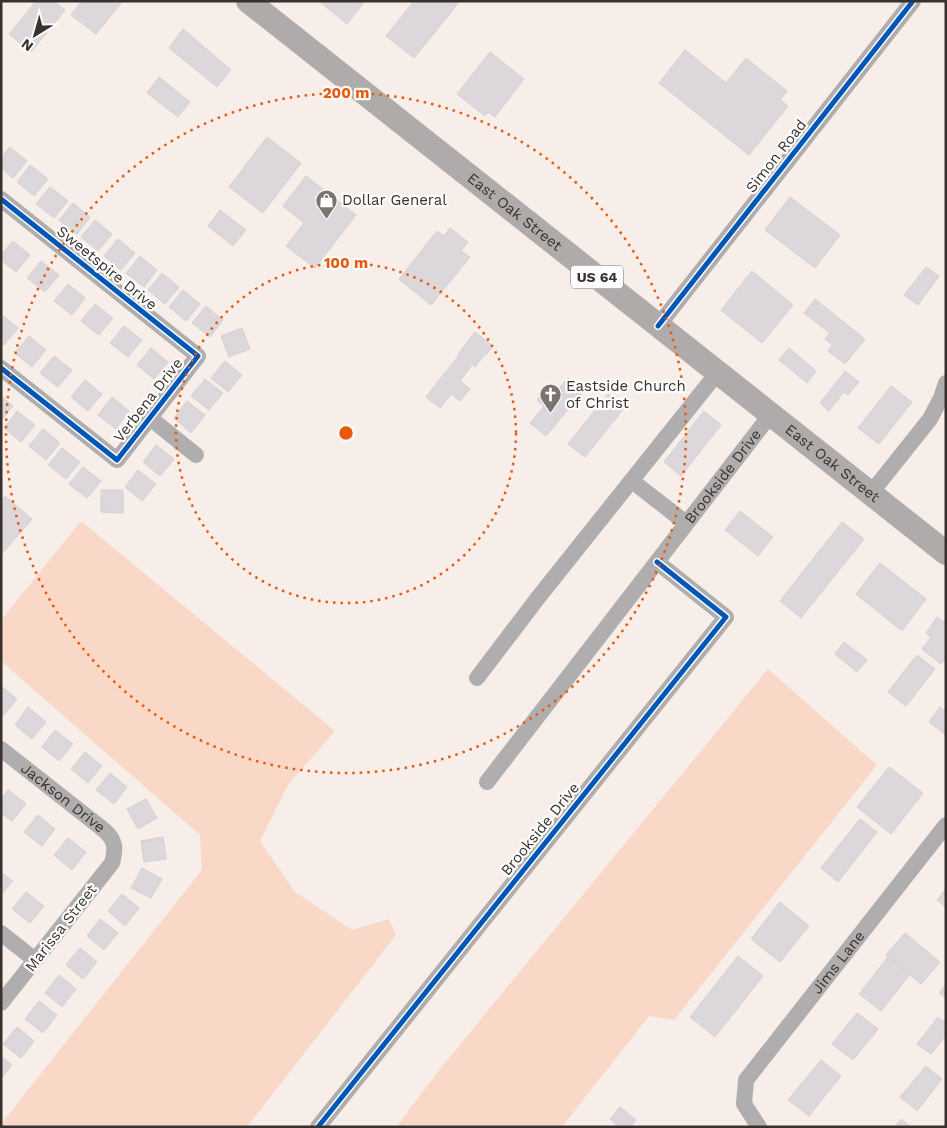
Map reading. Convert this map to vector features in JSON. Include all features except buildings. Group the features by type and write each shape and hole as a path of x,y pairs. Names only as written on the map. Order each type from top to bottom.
{"highway":[{"name":"East Oak Street","path":"248,1 946,553"}],"street":[{"name":"Simon Road","path":"658,326 912,1"},
{"name":"Sweetspire Drive","path":"1,199 198,356"},
{"name":"Verbena Drive","path":"1,368 117,460 198,356"},
{"path":"478,678 537,599 718,372"},
{"path":"871,493 930,419 941,398 946,383"},
{"name":"Brookside Drive","path":"487,782 772,414"},
{"path":"150,418 196,454"},
{"path":"632,481 686,523"},
{"name":"Brookside Drive","path":"318,1127 726,617 657,562"},
{"name":"Jackson Drive","path":"1,749 112,837 115,851"},
{"name":"Jims Lane","path":"759,1127 744,1104 746,1080 946,825"},
{"name":"Marissa Street","path":"1,1003 112,863 115,851"},
{"path":"1,933 36,960"}],"shaded area":[{"path":"81,521 335,731 288,785 260,841 295,892 352,930 389,919 396,935 247,1127 1,1127 1,1124 202,870 200,835 1,661 1,620"},
{"path":"768,669 877,765 674,1020 649,1016 562,1127 396,1127 440,1069"}],"cycle path":[{"path":"658,326 913,1"},
{"path":"1,199 198,356 117,460 1,368"},
{"path":"318,1127 726,617 657,562"}],"place":[{"name":"Dollar General","path":"326,219"},
{"name":"Eastside Church of Christ","path":"550,414"}]}
